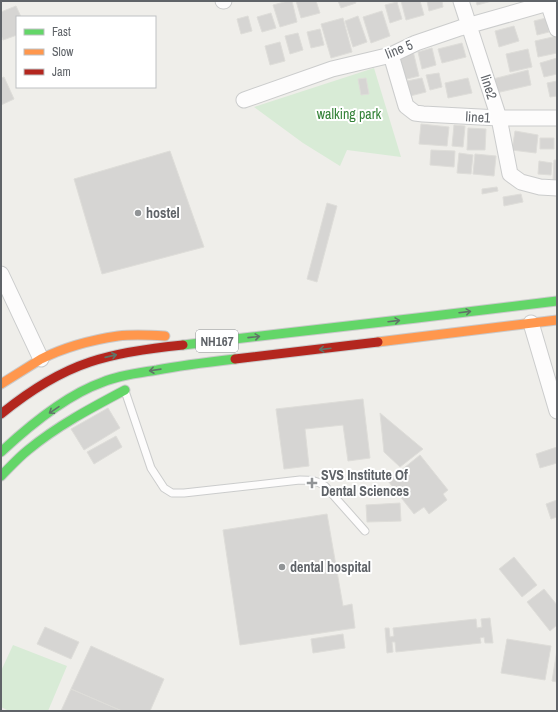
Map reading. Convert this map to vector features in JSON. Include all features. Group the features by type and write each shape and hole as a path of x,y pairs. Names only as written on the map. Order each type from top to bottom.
{"main road":[{"name":"NH167","path":"1,414 19,399 74,367 114,355 140,350 213,341 362,325 557,301"},
{"name":"NH167","path":"1,452 40,419 65,402 103,382 121,377 149,371 216,362 557,320"},
{"path":"1,384 41,359 58,351 76,345 119,336 176,336 213,341"},
{"path":"154,380 216,362"},
{"path":"1,476 30,448 57,428 128,389"}],"street":[{"name":"line2","path":"461,1 499,118 557,118"},
{"name":"line 5","path":"244,100 332,68 391,54 416,43 460,28 551,2"},
{"path":"551,2 557,29"},
{"name":"line1","path":"391,54 406,106 415,113 499,118 510,174 521,182 540,187 557,188"},
{"path":"1,274 41,359"},
{"path":"531,323 557,411"}],"lane":[{"path":"128,389 151,468 164,488 172,493 313,480 325,486 365,531"}],"green space":[{"name":"walking park","path":"374,68 401,157 347,150 340,166 303,143 254,107"},
{"path":"13,645 67,666 48,711 9,711 1,707 1,671"}],"building":[{"path":"292,1 297,22 280,27 273,5"},
{"path":"296,1 316,1 320,13 301,18"},
{"path":"338,1 355,1 356,3 341,8"},
{"path":"401,1 420,1 424,15 406,20"},
{"path":"427,1 442,1 443,7 429,11"},
{"path":"476,1 492,1 477,5"},
{"path":"397,2 402,19 390,23 385,5"},
{"path":"16,6 21,16 16,16 16,35 3,40 1,35 1,12"},
{"path":"382,11 390,36 371,43 363,17"},
{"path":"271,13 276,28 262,32 257,17"},
{"path":"248,16 252,31 241,34 237,19"},
{"path":"358,16 367,42 353,47 345,21"},
{"path":"343,18 352,52 331,58 321,24"},
{"path":"546,18 549,32 537,35 534,21"},
{"path":"514,26 519,41 499,47 495,31"},
{"path":"320,29 324,45 311,48 307,32"},
{"path":"298,33 303,50 290,54 285,36"},
{"path":"557,36 557,53 538,57 535,41"},
{"path":"280,42 285,61 270,65 265,46"},
{"path":"462,43 466,57 442,63 438,49"},
{"path":"432,48 436,65 422,69 418,52"},
{"path":"528,49 532,67 510,72 506,54"},
{"path":"413,51 419,76 399,81 393,56"},
{"path":"557,58 557,74 544,77 540,63"},
{"path":"528,70 531,85 496,93 493,79"},
{"path":"439,73 442,87 430,90 426,75"},
{"path":"4,77 14,99 1,105 1,78"},
{"path":"366,78 369,94 361,95 358,79"},
{"path":"422,78 426,92 410,96 407,81"},
{"path":"468,78 472,93 448,98 445,83"},
{"path":"557,81 557,96 550,97 547,83"},
{"path":"421,124 449,127 447,146 419,144"},
{"path":"454,125 465,126 463,147 452,146"},
{"path":"468,128 486,129 485,150 467,150"},
{"path":"515,131 538,135 536,153 512,150"},
{"path":"540,138 554,138 554,149 540,149"},
{"path":"431,150 455,151 454,167 430,165"},
{"name":"hostel","path":"170,151 204,247 102,274 74,179"},
{"path":"459,153 473,155 471,174 457,173"},
{"path":"475,154 496,156 494,176 473,174"},
{"path":"554,160 557,160 557,181 553,181"},
{"path":"539,161 552,163 551,175 538,174"},
{"path":"497,187 498,191 482,194 482,189"},
{"path":"521,194 523,202 504,206 503,197"},
{"path":"327,203 337,206 317,282 307,279"},
{"path":"363,399 370,458 348,461 343,425 305,429 309,466 284,469 276,409"},
{"path":"108,408 120,428 84,450 71,429"},
{"path":"380,413 423,449 400,467 384,452"},
{"path":"116,436 122,447 94,464 87,452"},
{"path":"557,447 557,463 540,468 536,454"},
{"path":"420,455 448,490 443,494 447,500 429,514 424,507 414,514 388,481"},
{"path":"557,500 557,517 551,519 546,504"},
{"path":"400,503 401,521 367,522 366,505"},
{"name":"dental hospital","path":"327,514 343,606 352,604 355,628 240,645 223,530"},
{"path":"514,557 537,585 522,597 499,569"},
{"path":"544,589 557,605 557,625 550,631 527,602"},
{"path":"490,618 493,643 485,643 484,637 480,638 481,643 396,652 395,642 392,642 393,652 387,653 385,628 389,628 390,637 394,636 393,628 476,619 477,628 482,627 481,619"},
{"path":"45,627 79,642 71,659 37,644"},
{"path":"343,634 345,648 313,653 311,639"},
{"path":"507,639 551,646 545,680 501,673"},
{"path":"91,646 164,679 150,711 122,711 71,689"},
{"path":"557,650 557,682 552,681"},
{"path":"71,689 122,711 61,711"}],"traffic: fast":[{"path":"183,345 557,301"},
{"path":"1,452 36,421 62,403 103,382 136,373 235,359"},
{"path":"1,476 24,453 62,425 125,390"}],"traffic: slow":[{"path":"378,342 557,320"},
{"path":"41,359 88,342 118,336 165,336"},
{"path":"1,384 41,359"}],"traffic: jam":[{"path":"235,359 378,342"},
{"path":"1,414 54,377 78,366 124,353 183,345"}],"place":[{"name":"hostel","path":"138,213"},
{"name":"SVS Institute Of Dental Sciences","path":"312,483"},
{"name":"dental hospital","path":"282,567"}]}
